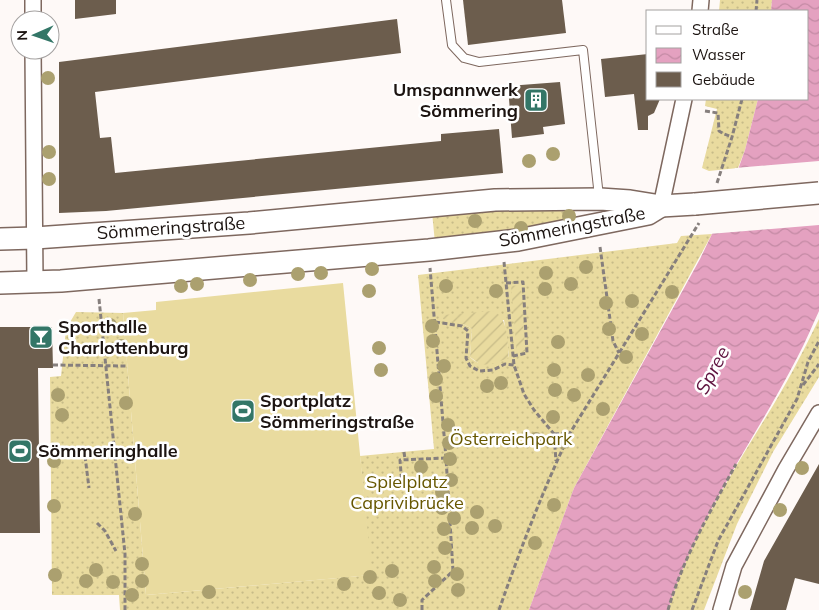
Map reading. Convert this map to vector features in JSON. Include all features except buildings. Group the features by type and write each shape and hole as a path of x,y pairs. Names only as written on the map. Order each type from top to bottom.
{"street":[{"path":"33,60 35,283"},
{"path":"684,100 662,206 698,211 819,193"},
{"name":"Sömmeringstraße","path":"0,239 249,223 496,200 630,201 662,206"},
{"name":"Sömmeringstraße","path":"0,283 35,283 414,251 518,240 648,214 662,206"},
{"path":"721,610 734,566 786,469 819,413"}],"lane":[{"path":"446,0 452,45 464,58 479,62 583,50 600,200"}],"path":[{"path":"714,191 742,100"},
{"path":"705,111 718,113 719,130 732,137"},
{"path":"499,610 518,556 570,433 619,353 698,211"},
{"path":"600,247 613,341 619,353"},
{"path":"504,262 514,364 524,394 534,410 554,434 556,463"},
{"path":"422,610 422,600 453,572 446,458 430,268"},
{"path":"506,283 523,282 527,353 513,356"},
{"path":"99,299 125,554 125,610"},
{"path":"435,322 462,326 468,331 466,358 470,366 479,371 493,370 505,364 514,364"},
{"path":"692,610 718,541 797,399 808,362 819,341"},
{"path":"801,388 819,364"},
{"path":"52,365 127,366"},
{"path":"554,434 570,433"},
{"path":"404,452 405,459"},
{"path":"85,456 90,488"},
{"path":"446,458 400,460 402,486 447,486"},
{"path":"668,610 676,582 701,529 736,464"},
{"path":"98,524 106,531 116,551"}],"green space":[{"path":"720,0 772,0 771,10 719,10"},
{"path":"706,100 758,100 745,150 738,168 709,171 702,168 717,109 705,106"},
{"path":"574,205 576,223 435,243 432,212"},
{"name":"Österreichpark","path":"712,234 574,488 529,610 120,610 119,595 52,595 50,377 61,376 66,329 76,312 123,313 146,595 371,575 360,456 434,449 418,275 677,243 681,236","holes":["504,320 509,357 484,364 475,361 470,357 472,329 463,324"]},
{"name":"Sportplatz Sömmeringstraße","path":"343,283 372,575 146,595 123,313 156,310 156,302"},
{"path":"521,285 525,351 517,354 511,286"},
{"path":"493,311 498,314 505,325 509,358 481,365 470,357 472,329 463,324 443,319 443,315"},
{"path":"819,319 819,377 773,452 737,524 704,610 668,610 698,534 780,393"}],"water":[{"name":"Spree","path":"772,0 819,0 819,311 781,387 710,511 680,576 668,610 529,610 574,488 700,259 724,209 745,150 758,100 809,100 809,10 771,10"}],"pier":[{"path":"819,161 819,225 709,234 722,208 735,168"}],"place":[{"name":"Umspannwerk Sömmering","path":"536,100"},
{"name":"Sporthalle Charlottenburg","path":"41,337"},
{"name":"Sportplatz Sömmeringstraße","path":"243,411"},
{"name":"Sömmeringhalle","path":"20,451"}],"park label":[{"name":"Spielplatz Caprivibrücke","path":"407,492"}]}
